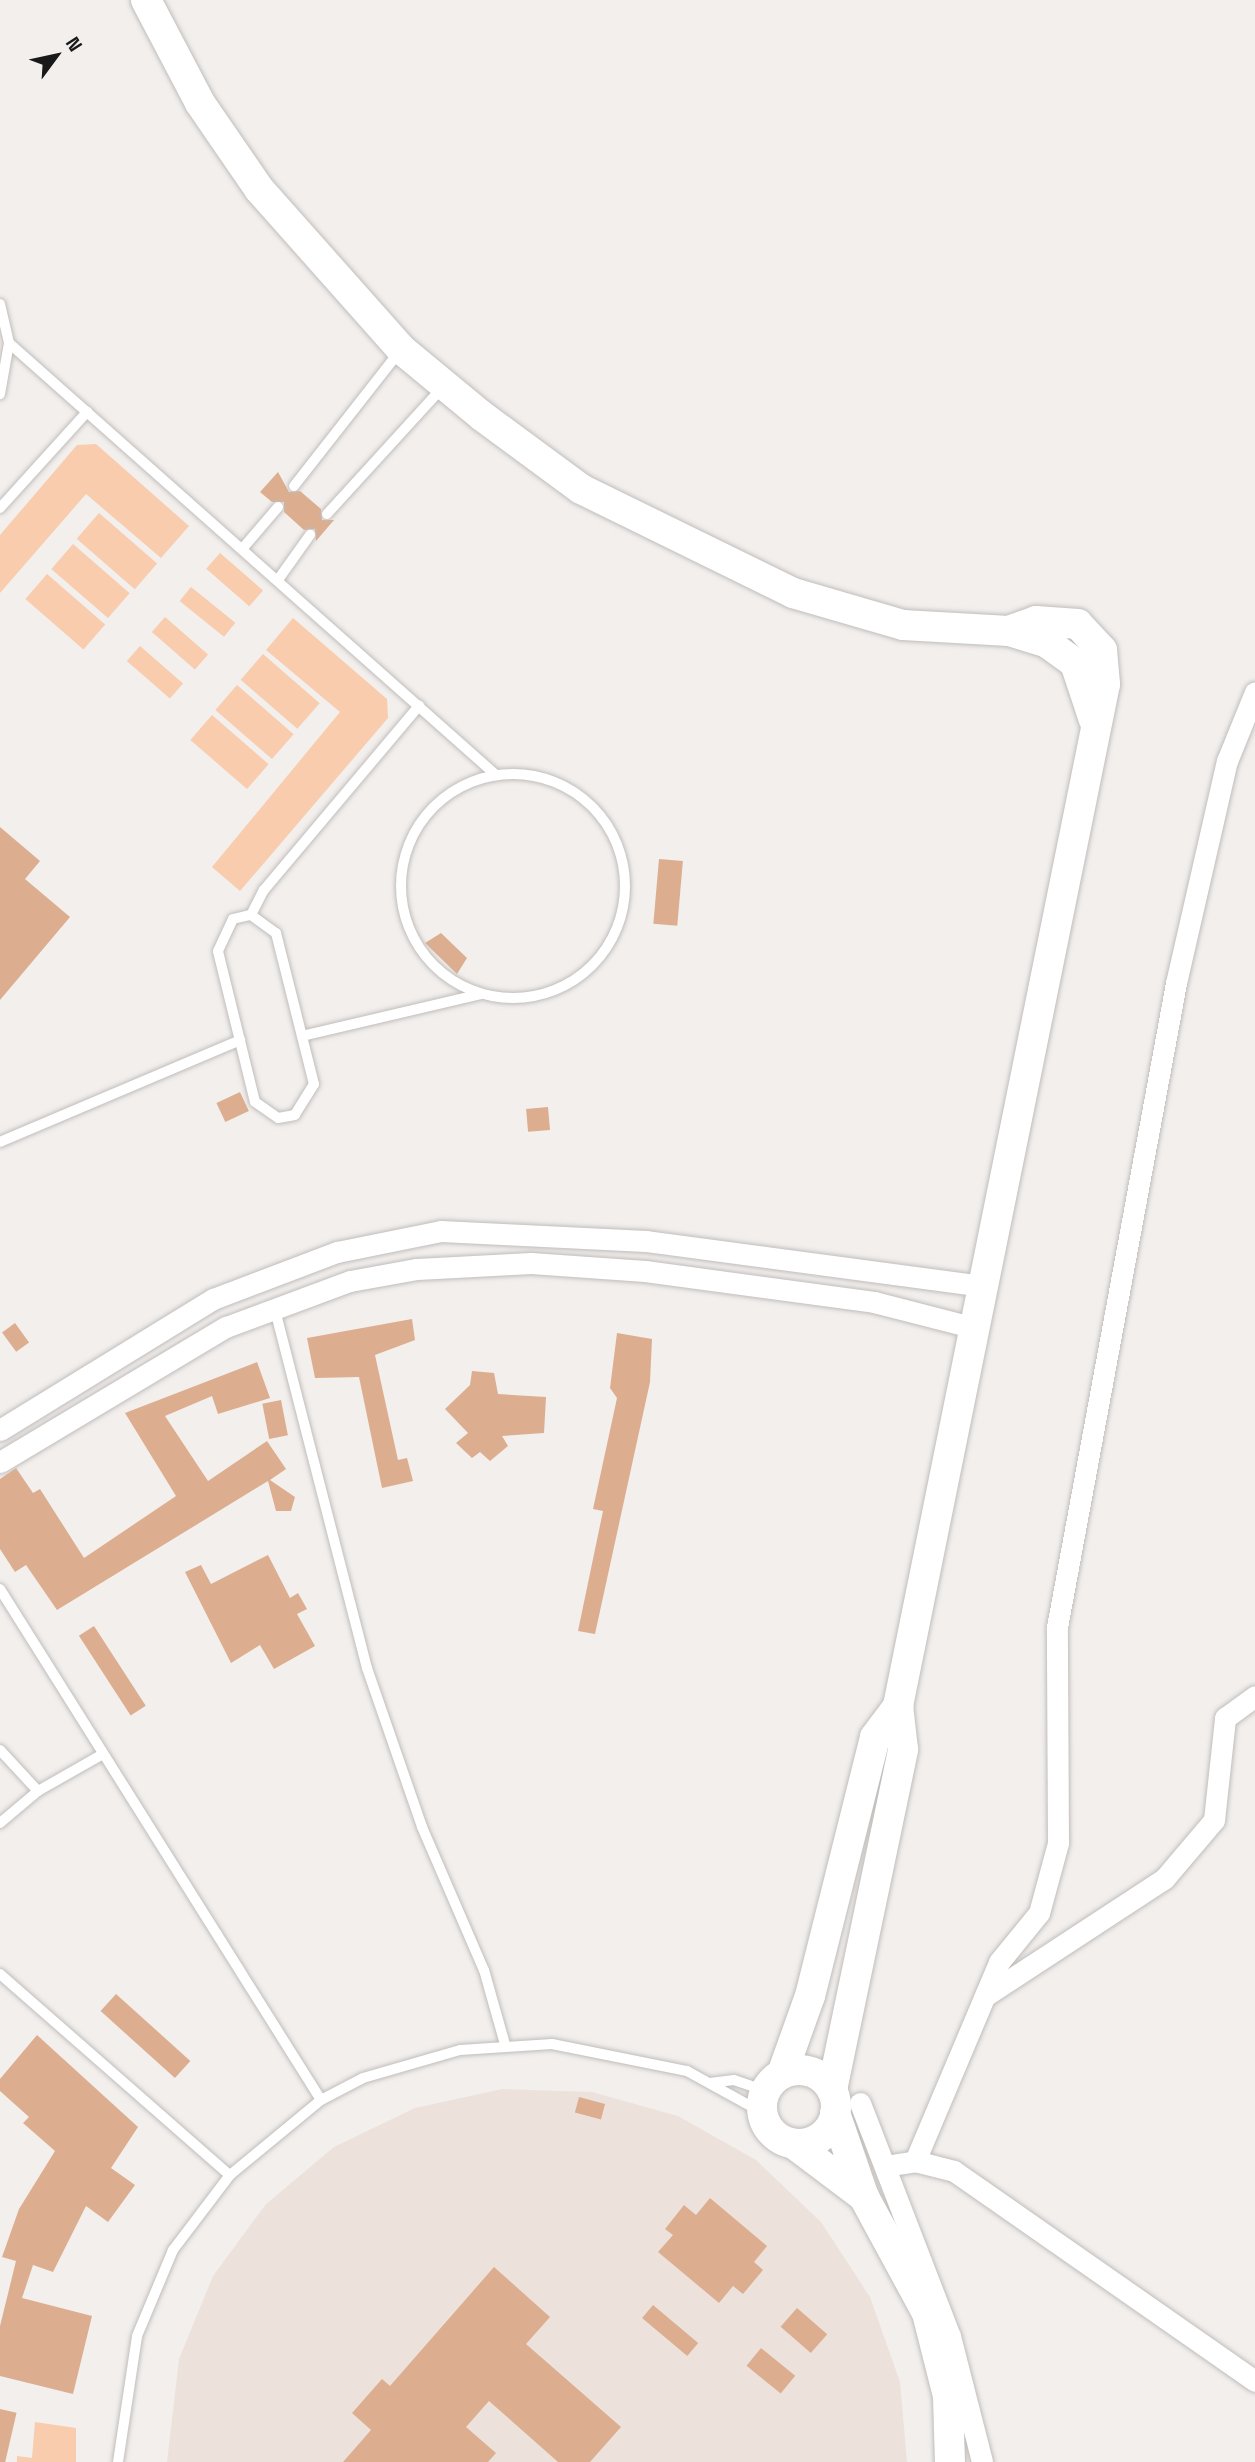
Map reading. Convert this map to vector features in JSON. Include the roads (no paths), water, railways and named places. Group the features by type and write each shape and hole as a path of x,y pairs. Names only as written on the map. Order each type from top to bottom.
{"main road":[{"path":"146,0 200,103 259,188 401,349 443,386 581,489 793,593 903,625 1009,631 1058,620 1094,638 1106,667 898,1706 903,1749 842,2102 864,2197 927,2313 948,2396 950,2462"},
{"path":"864,2197 794,2144 774,2133 770,2093 810,1996 875,1737 898,1706"},
{"path":"770,2093 815,2074 842,2102"},
{"path":"794,2144 816,2140 842,2102"}],"street":[{"path":"915,2161 999,1962 1039,1913 1058,1843 1057,1627 1176,982 1227,761 1255,692"},
{"path":"0,1430 213,1299 337,1252 441,1231 646,1241 984,1286"},
{"path":"0,1462 111,1390 274,1305 418,1269 531,1263 874,1302 975,1328"},
{"path":"985,1997 1164,1879 1214,1820 1226,1717 1255,1696"},
{"path":"842,2102 885,2166 950,2336 982,2462"},
{"path":"885,2166 915,2161 954,2171 1255,2381"}],"lane":[{"path":"0,304 9,343 0,394"},
{"path":"9,343 243,548 280,577 496,775"},
{"path":"294,486 401,349"},
{"path":"327,514 443,386"},
{"path":"0,508 87,412"},
{"path":"243,548 278,507"},
{"path":"280,577 310,535"},
{"path":"251,915 264,890 419,706"},
{"path":"302,1036 481,994 530,997 581,976 609,944 624,904 615,841 584,799 546,779 496,775 458,787 424,816 403,859 400,887 411,933 423,954 481,994"},
{"path":"251,915 276,933 314,1084 295,1115 278,1118 255,1102 218,951 233,919 251,915"},
{"path":"0,1142 240,1040"},
{"path":"274,1305 367,1668 422,1827 484,1970 505,2044"},
{"path":"0,1589 321,2100"},
{"path":"0,1823 38,1791 103,1754"},
{"path":"3,1758 38,1791"},
{"path":"0,1974 230,2175"},
{"path":"118,2462 137,2336 173,2250 230,2175 321,2100 363,2078 505,2044 607,2051 710,2083 770,2093"},
{"path":"710,2083 734,2080 770,2093"}]}
